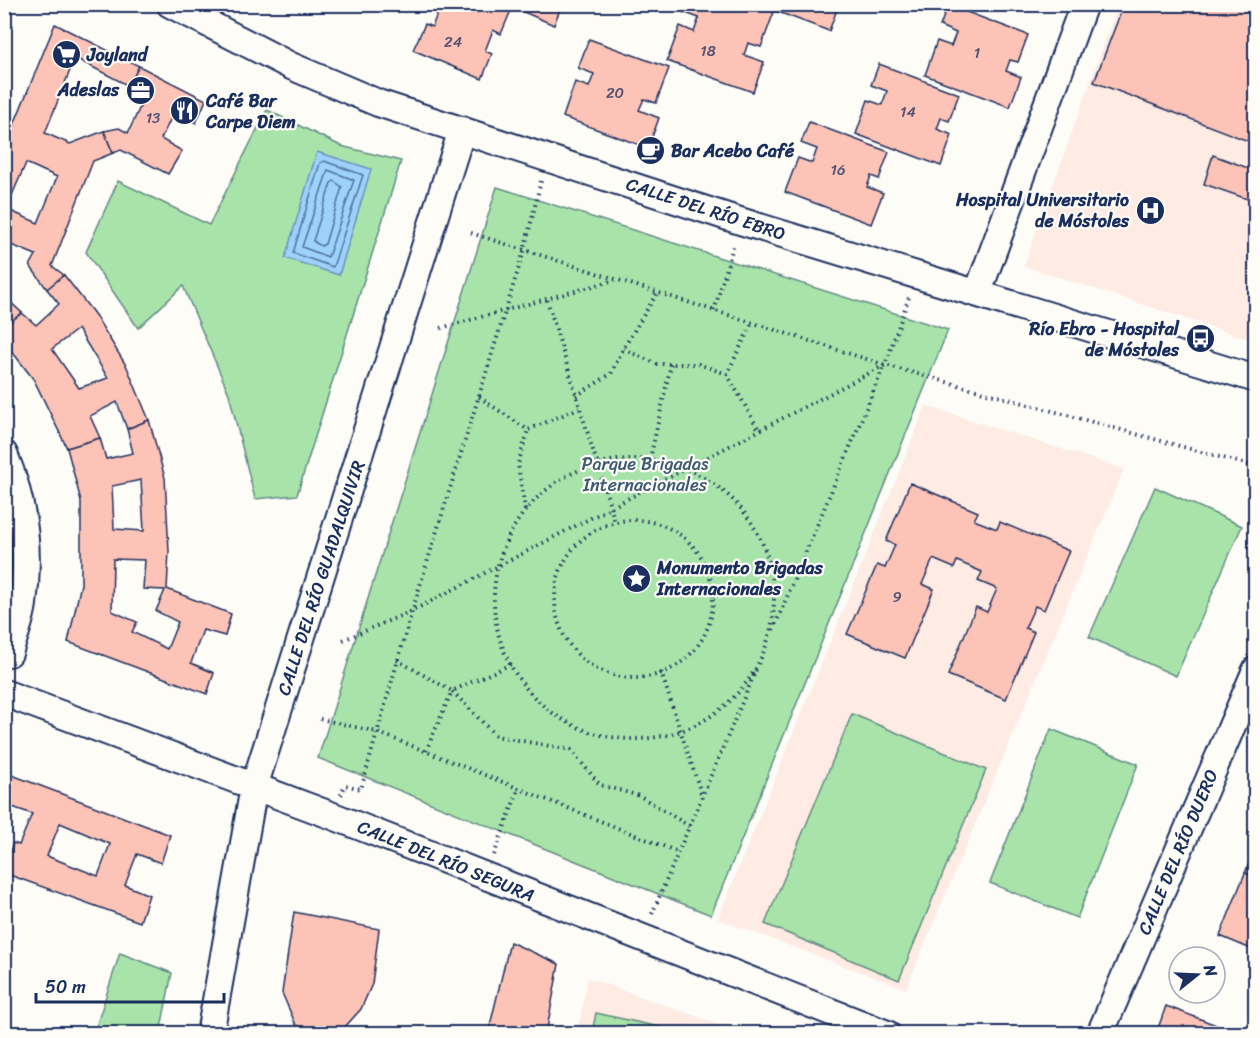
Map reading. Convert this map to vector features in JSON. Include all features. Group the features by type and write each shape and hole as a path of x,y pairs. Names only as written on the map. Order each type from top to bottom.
{"street":[{"name":"CALLE DEL RÍO EBRO","path":"170,4 291,66 356,94 740,221 917,273 1256,379"},
{"path":"978,292 1078,6"},
{"name":"CALLE DEL RÍO GUADALQUIVIR","path":"210,1034 255,787 439,211 462,130"},
{"path":"4,454 21,509 27,555 23,606 9,653"},
{"name":"CALLE DEL RÍO DUERO","path":"1100,1034 1256,670"},
{"name":"CALLE DEL RÍO SEGURA","path":"4,693 333,816 886,1034"}],"path":[{"path":"333,816 345,785 361,789 397,660 524,251 547,157"},
{"path":"714,311 740,221"},
{"path":"471,232 524,251 885,365 1256,467"},
{"path":"642,939 885,365 917,273"},
{"path":"441,328 615,280"},
{"path":"576,396 611,374 623,349 657,293"},
{"path":"547,300 615,522"},
{"path":"727,374 752,323"},
{"path":"623,349 657,364 698,364 727,374 759,430"},
{"path":"650,459 671,364"},
{"path":"343,640 412,611 885,365"},
{"path":"479,397 528,430"},
{"path":"528,430 579,408"},
{"path":"525,510 518,464 528,430"},
{"path":"612,459 661,460 708,478 752,521 772,568 774,617 760,659 738,695 700,724 653,740 604,737 560,719 523,687 500,643 493,595 502,547 525,510 566,474 596,464 612,459"},
{"path":"649,521 675,531 701,556 711,582 713,609 705,636 693,652 671,669 661,672 645,678 617,677 593,667 572,648 559,624 555,597 560,570 574,546 596,529 615,522 649,521"},
{"path":"397,660 452,690 496,736 571,750 600,785 639,796 689,826"},
{"path":"426,751 452,690 511,664"},
{"path":"661,672 682,730 702,797"},
{"path":"320,719 376,732 678,852"},
{"path":"486,877 519,788"}],"shaded area":[{"name":"Hospital Universitario de Móstoles","path":"1118,5 1255,5 1255,341 1024,266"},
{"path":"926,406 1124,469 906,989 718,919"},
{"path":"588,978 743,1033 577,1034"}],"green space":[{"path":"267,110 341,146 401,161 297,495 255,499 229,394 183,286 138,328 86,252 118,181 209,225"},
{"name":"Parque Brigadas Internacionales","path":"497,187 948,330 711,915 318,758"},
{"path":"1155,487 1242,526 1176,676 1089,637"},
{"path":"852,714 986,770 899,980 765,924"},
{"path":"1051,729 1138,764 1077,918 990,883"},
{"path":"120,953 172,973 160,1033 94,1033"},
{"path":"596,1013 686,1033 592,1033"}],"water":[{"path":"317,152 371,169 339,275 285,258"}],"building":[{"path":"433,4 503,4 512,8 501,34 493,30 485,51 492,54 482,79 413,50 425,24 432,27 439,9"},
{"path":"505,4 562,4 554,25"},
{"path":"686,4 753,4 774,12 761,47 748,43 744,55 764,62 753,92 667,61 680,26 694,32 699,18 683,12"},
{"path":"757,4 839,4 829,31"},
{"path":"1124,4 1256,4 1256,144 1094,82"},
{"path":"948,5 1028,35 1018,62 1010,60 1006,71 1021,77 1010,107 925,75 937,41 951,46 956,33 940,26"},
{"path":"55,24 139,66 129,86 75,58 45,133 70,144 104,131 113,153 93,161 52,266 64,275 47,289 30,266 36,255 4,242 4,149","holes":["26,163 57,177 38,223 6,209"]},
{"path":"589,39 669,68 656,103 644,99 639,110 659,118 648,148 563,117 575,82 589,87 594,74 578,68"},
{"path":"879,64 959,94 949,121 941,118 937,129 952,135 941,166 856,134 868,100 882,105 887,91 871,85"},
{"path":"139,66 206,100 196,123 174,112 161,139 182,151 168,174 121,150 113,153 104,131 119,128 128,133 146,94 129,86"},
{"path":"809,122 889,152 879,179 871,176 867,187 883,193 871,224 785,192 798,158 812,163 817,149 801,143"},
{"path":"1213,155 1256,171 1256,202 1204,184"},
{"path":"64,275 95,315 127,367 149,420 127,429 117,402 90,416 100,438 67,448 34,380 4,341 4,326 22,313 36,325 59,304 47,289","holes":["78,329 108,378 79,388 52,349"]},
{"path":"4,296 22,313 4,326"},
{"path":"149,420 165,478 169,551 167,589 231,614 225,636 203,630 191,663 214,673 207,694 68,642 81,584 81,501 67,448 100,438 106,459 133,453 127,429","holes":["141,480 144,531 114,529 112,486","113,559 145,560 143,589 165,590 156,611 178,622 167,649 132,632 137,622 112,611"]},
{"path":"910,483 978,512 974,520 997,529 1000,522 1069,551 1044,610 1035,606 1025,628 1034,632 1006,699 948,675 976,607 987,612 997,589 978,581 982,572 957,561 954,568 933,559 922,584 934,589 905,658 847,634 877,565 885,568 895,545 886,541"},
{"path":"4,531 5,563 22,566 10,623 4,622"},
{"path":"4,772 170,835 161,863 137,854 125,885 149,895 140,922 4,873 4,851 9,853 13,843 19,845 32,814 4,804","holes":["60,823 110,844 98,876 47,856"]},
{"path":"1256,846 1256,877 1245,873"},
{"path":"1245,873 1256,877 1256,951 1220,936"},
{"path":"294,912 379,929 372,984 361,1009 343,1029 317,1034 296,1025 282,993"},
{"path":"510,942 559,964 546,1034 488,1034"},
{"path":"1166,1006 1240,1034 1156,1034"}],"place":[{"name":"Joyland","path":"66,55"},
{"name":"Adeslas","path":"140,90"},
{"name":"Café Bar Carpe Diem","path":"185,111"},
{"name":"Bar Acebo Café","path":"650,151"},
{"name":"Hospital Universitario de Móstoles","path":"1150,210"},
{"name":"Río Ebro - Hospital de Móstoles","path":"1200,339"},
{"name":"Monumento Brigadas Internacionales","path":"636,578"}]}
